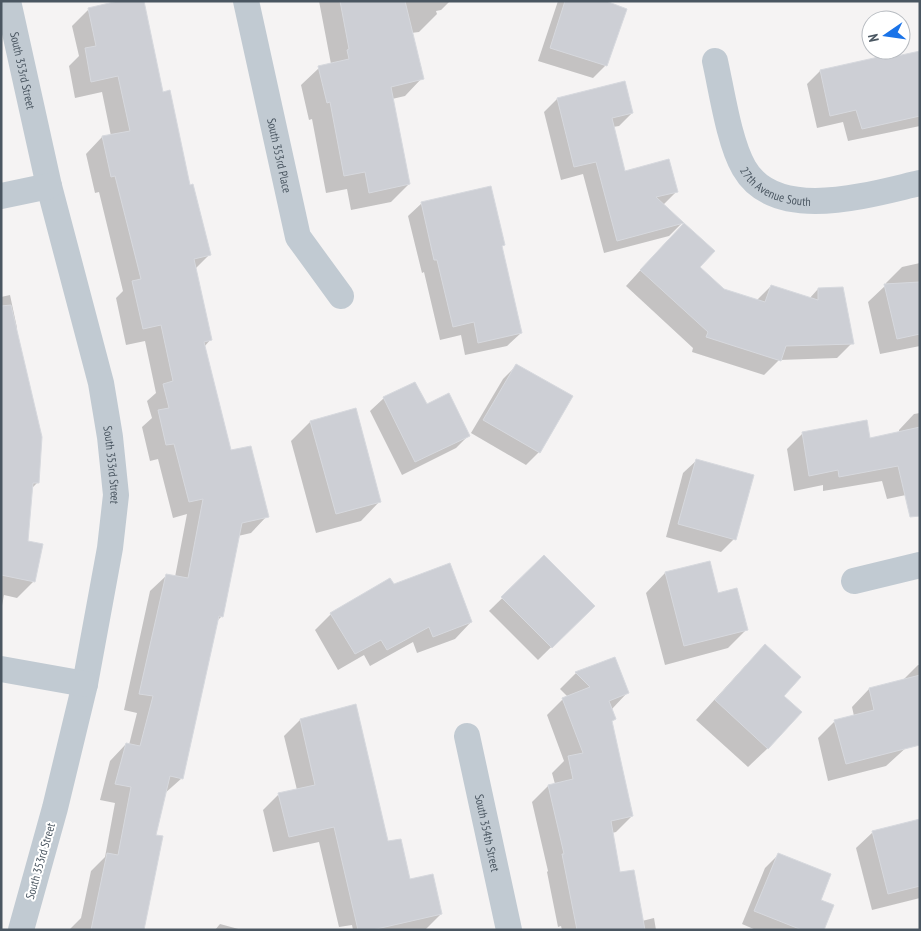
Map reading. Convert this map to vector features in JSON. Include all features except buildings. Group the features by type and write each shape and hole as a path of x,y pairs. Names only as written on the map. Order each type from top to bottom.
{"street":[{"name":"South 353rd Street","path":"8,1 49,186 101,383 110,437 116,495 110,548 85,684 55,808 21,930"},
{"name":"South 353rd Place","path":"246,1 298,237 341,296"},
{"name":"27th Avenue South","path":"715,61 738,155 748,174 761,187 788,198 820,201 855,197 920,183"},
{"path":"1,196 49,186"},
{"path":"854,580 920,566"},
{"path":"1,669 85,684"},
{"name":"South 354th Street","path":"467,736 509,930"}]}
